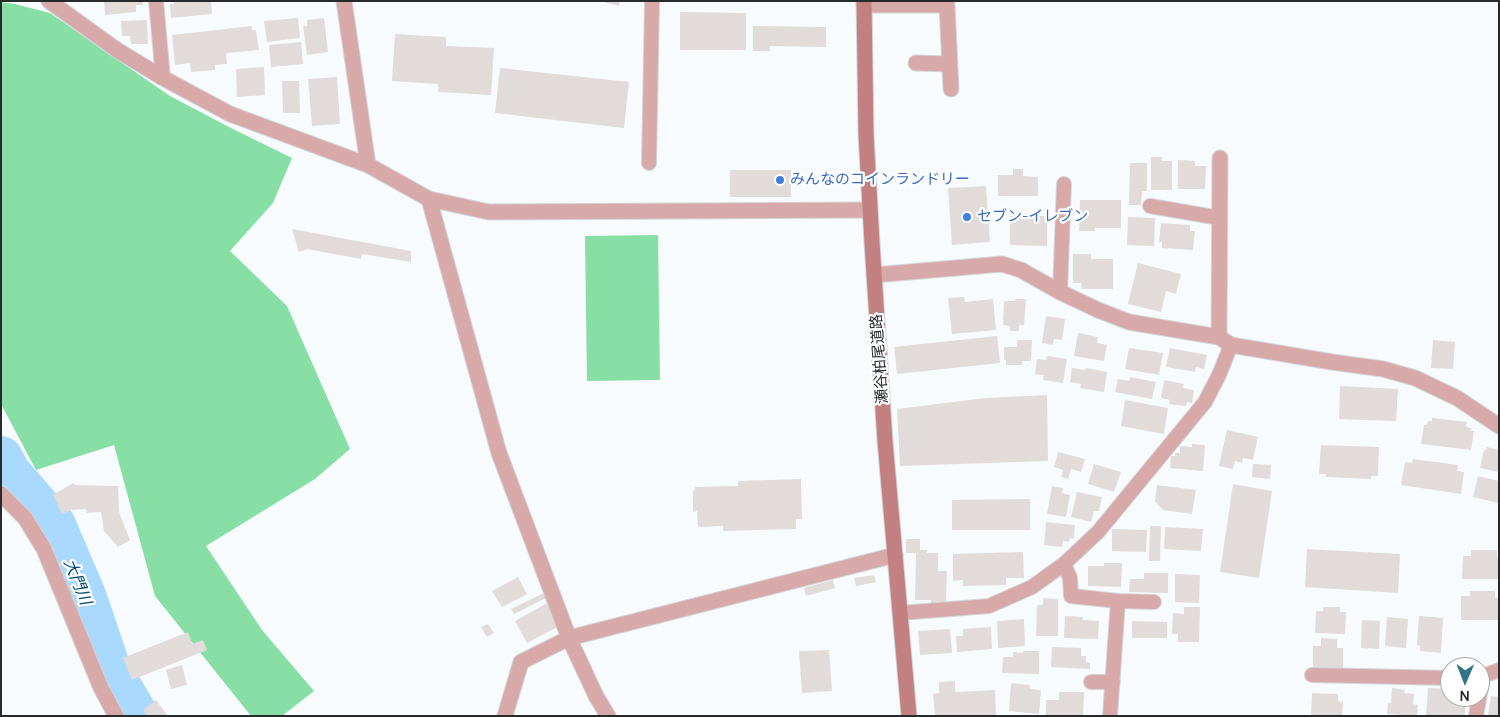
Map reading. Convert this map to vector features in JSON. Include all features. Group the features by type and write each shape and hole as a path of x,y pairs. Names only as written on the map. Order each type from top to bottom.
{"main road":[{"name":"瀬谷柏尾道路","path":"864,3 866,134 874,275 885,441 908,716"}],"street":[{"path":"49,1 117,50 163,78 230,114 368,165 430,200 488,212 870,210"},
{"path":"344,1 368,165"},
{"path":"864,3 947,5 950,89"},
{"path":"916,63 949,64"},
{"path":"1220,158 1220,218 1225,341"},
{"path":"430,200 499,453 569,638 596,696 608,716"},
{"path":"874,275 1002,264 1021,270 1060,292 1098,310 1130,322 1332,362 1383,369 1415,378 1457,398 1499,426"},
{"path":"1,494 25,518 44,549 101,688 116,716"},
{"path":"505,716 522,662 569,638 895,555"}],"lane":[{"path":"156,1 163,78"},
{"path":"649,164 652,1"},
{"path":"1060,292 1064,184"},
{"path":"1150,206 1220,218"},
{"path":"900,613 989,606 1032,587 1064,564 1098,532 1206,402 1219,376 1225,341"},
{"path":"1064,564 1070,578 1071,596 1118,601 1154,602"},
{"path":"1110,716 1118,601"},
{"path":"1312,675 1440,678"},
{"path":"1091,682 1113,682"}],"green space":[{"path":"1,2 50,13 170,96 292,158 273,203 230,251 287,306 350,449 315,479 206,546 262,630 314,691 282,716 251,716 155,596 114,445 36,470 1,404"},
{"path":"658,235 660,380 587,381 585,236"}],"building":[{"path":"104,1 143,1 143,5 136,5 136,12 105,15"},
{"path":"174,1 211,1 212,14 171,18 170,4 174,4"},
{"path":"600,1 620,1 619,6"},
{"path":"680,12 746,13 746,50 680,50"},
{"path":"298,18 300,38 267,42 264,21"},
{"path":"324,18 328,52 307,55 303,26 307,26 307,20"},
{"path":"147,20 148,44 131,44 130,36 122,36 121,21"},
{"path":"252,26 252,30 256,30 259,50 226,53 227,64 215,65 215,70 191,72 190,63 175,65 172,35"},
{"path":"753,26 826,27 826,47 770,46 770,51 753,51"},
{"path":"395,34 446,37 446,46 494,48 491,95 438,92 438,84 392,81"},
{"path":"301,42 303,64 271,67 269,45"},
{"path":"264,67 265,95 237,97 236,69"},
{"path":"500,68 629,82 624,128 495,113"},
{"path":"337,77 340,124 312,126 308,79"},
{"path":"282,81 299,81 300,113 283,113"},
{"path":"1151,157 1162,157 1162,161 1172,161 1172,190 1151,190"},
{"path":"1178,160 1195,161 1195,166 1206,166 1205,189 1178,189"},
{"path":"1130,163 1147,163 1147,191 1142,191 1141,205 1129,205"},
{"path":"1013,169 1023,169 1023,176 1038,177 1038,196 998,196 998,175 1013,175"},
{"path":"730,170 791,170 791,197 730,197"},
{"path":"986,186 990,242 952,245 948,188"},
{"path":"1080,200 1121,200 1121,228 1095,228 1095,231 1079,231"},
{"path":"1010,216 1047,216 1047,246 1010,245"},
{"path":"1128,217 1155,218 1154,246 1127,245"},
{"path":"1161,223 1190,225 1190,231 1195,231 1193,250 1162,248 1162,242 1159,242"},
{"path":"292,229 411,251 411,262 362,254 361,259 307,249 299,252"},
{"path":"1073,254 1091,254 1091,259 1113,259 1113,289 1082,289 1081,283 1073,283"},
{"path":"1138,263 1181,274 1176,294 1166,291 1161,312 1128,304"},
{"path":"964,297 965,302 993,299 996,330 952,334 948,298"},
{"path":"1015,299 1026,299 1024,325 1019,325 1019,331 1010,331 1010,326 1003,325 1004,301 1015,301"},
{"path":"1046,316 1065,319 1062,340 1054,339 1053,345 1042,343"},
{"path":"1078,333 1098,337 1097,343 1107,345 1104,361 1074,356"},
{"path":"997,336 1000,363 897,374 894,347"},
{"path":"1017,340 1032,340 1031,361 1022,361 1022,365 1006,365 1004,347 1017,347"},
{"path":"1433,340 1455,342 1453,369 1431,368"},
{"path":"1129,348 1163,353 1159,375 1125,369"},
{"path":"1170,348 1207,355 1204,369 1196,367 1195,372 1166,367"},
{"path":"1047,356 1067,359 1063,383 1043,380 1044,375 1035,374 1037,359 1046,360"},
{"path":"1072,368 1085,370 1086,368 1107,372 1104,392 1080,388 1081,384 1070,382"},
{"path":"1130,377 1156,382 1152,399 1115,392 1118,379 1129,381"},
{"path":"1164,380 1184,384 1183,388 1194,390 1192,403 1187,402 1186,406 1169,404 1170,400 1161,398"},
{"path":"1340,386 1398,389 1396,421 1339,419"},
{"path":"1047,395 1048,461 900,466 897,409 986,398"},
{"path":"1125,400 1168,408 1164,434 1121,426"},
{"path":"1432,418 1467,422 1466,427 1474,431 1471,450 1421,444 1424,425 1427,425 1428,421 1432,421"},
{"path":"1227,430 1258,437 1253,460 1243,458 1242,463 1235,461 1233,469 1219,466"},
{"path":"1192,444 1205,445 1203,471 1170,468 1171,456 1175,456 1175,453 1180,453 1180,446 1192,447"},
{"path":"1321,445 1379,447 1378,476 1371,476 1371,479 1326,477 1326,474 1319,474"},
{"path":"1487,447 1499,450 1499,472 1480,468 1484,450"},
{"path":"1058,452 1085,459 1081,472 1071,469 1068,479 1061,477 1063,470 1054,467"},
{"path":"1413,459 1458,465 1457,471 1464,472 1461,494 1401,485 1405,462 1412,463"},
{"path":"1094,464 1121,472 1114,492 1088,484"},
{"path":"1253,464 1271,465 1270,479 1252,477"},
{"path":"1478,476 1499,481 1498,503 1473,497"},
{"path":"801,479 802,519 796,519 796,529 723,531 723,526 698,527 697,511 693,512 693,491 695,487 738,486 738,481"},
{"path":"73,483 75,485 118,486 119,512 130,540 118,547 104,531 101,512 87,513 86,509 71,510 62,514 53,495"},
{"path":"1233,484 1272,491 1259,578 1220,572"},
{"path":"1157,485 1196,490 1192,514 1163,510 1155,502"},
{"path":"1052,486 1063,488 1062,493 1070,495 1066,517 1047,514"},
{"path":"1077,492 1102,497 1099,511 1094,511 1091,522 1071,517"},
{"path":"1030,499 1030,530 952,530 952,500"},
{"path":"1046,522 1075,525 1074,539 1070,538 1069,542 1063,541 1062,547 1044,545"},
{"path":"1150,526 1161,526 1160,561 1149,561"},
{"path":"1165,527 1203,529 1201,551 1164,549"},
{"path":"1112,529 1147,530 1146,552 1112,551"},
{"path":"906,539 920,539 920,550 927,550 927,553 938,553 938,571 947,571 946,605 931,605 931,600 915,600 916,553 906,553"},
{"path":"1307,549 1400,554 1398,593 1305,587"},
{"path":"1471,550 1497,550 1497,557 1499,557 1499,579 1462,579 1463,556 1471,556"},
{"path":"1023,552 1024,578 1006,578 1006,585 963,586 963,580 953,581 953,554"},
{"path":"1104,563 1122,563 1121,587 1088,586 1088,566 1104,566"},
{"path":"1144,573 1168,573 1168,593 1129,592 1130,579 1144,579"},
{"path":"1175,574 1200,575 1199,603 1175,602"},
{"path":"874,575 876,582 856,586 854,578"},
{"path":"518,577 527,594 502,607 492,591"},
{"path":"833,580 835,588 806,596 804,588"},
{"path":"1470,591 1495,591 1495,598 1499,598 1499,620 1461,620 1461,596 1470,596"},
{"path":"546,592 548,597 514,614 511,609"},
{"path":"1043,598 1058,599 1058,636 1036,636 1037,605 1043,605"},
{"path":"547,603 559,626 527,643 515,621"},
{"path":"1184,607 1200,607 1199,642 1178,642 1178,634 1172,634 1173,613 1184,614"},
{"path":"1323,607 1340,607 1340,612 1346,612 1345,634 1315,633 1316,611 1323,611"},
{"path":"1065,616 1083,617 1083,620 1099,621 1098,639 1064,638"},
{"path":"1419,616 1443,618 1441,653 1420,651 1420,646 1417,645"},
{"path":"1387,617 1408,619 1406,648 1385,646"},
{"path":"1024,619 1025,646 998,648 997,621"},
{"path":"1362,620 1380,621 1379,649 1361,648"},
{"path":"1132,621 1167,622 1167,638 1132,638"},
{"path":"488,624 494,633 487,637 481,627"},
{"path":"991,627 992,649 957,652 956,636 963,636 963,629"},
{"path":"950,629 952,653 920,655 918,631"},
{"path":"188,632 192,644 203,640 207,650 132,680 123,658"},
{"path":"1321,638 1337,639 1337,648 1343,648 1343,669 1313,668 1313,646 1321,646"},
{"path":"1052,647 1081,648 1081,656 1086,656 1086,662 1090,663 1090,669 1051,667"},
{"path":"829,650 832,691 802,693 799,651"},
{"path":"1023,651 1039,651 1039,674 1002,673 1003,657 1013,657 1013,652 1023,653"},
{"path":"182,665 187,685 171,689 166,670"},
{"path":"955,681 955,692 995,690 996,716 935,716 933,694 939,693 939,682"},
{"path":"1011,683 1030,685 1030,689 1041,690 1039,714 1009,711"},
{"path":"1392,688 1405,690 1404,693 1414,694 1413,704 1418,705 1417,716 1387,714 1388,703 1391,703"},
{"path":"1428,688 1440,689 1440,707 1465,707 1465,716 1426,716"},
{"path":"1059,692 1084,692 1083,716 1046,715 1046,700 1059,700"},
{"path":"1312,693 1338,694 1338,701 1343,702 1342,716 1311,716"},
{"path":"1491,696 1499,697 1499,716 1488,716"},
{"path":"156,700 168,716 148,716 143,710"}],"waterway":[{"name":"大門川","path":"1,458 9,473 54,525 85,598 109,669 137,716"}],"place":[{"name":"みんなのコインランドリー","path":"780,180"},
{"name":"セブン-イレブン","path":"967,217"}]}
